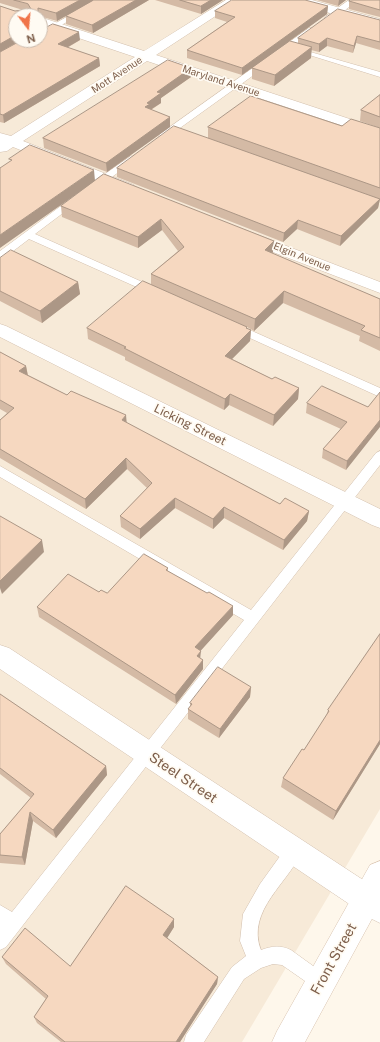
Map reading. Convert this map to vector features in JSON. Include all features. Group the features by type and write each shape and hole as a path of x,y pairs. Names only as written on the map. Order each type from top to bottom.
{"street":[{"name":"Mott Avenue","path":"4,143 234,0"},
{"path":"298,0 380,23"},
{"name":"Maryland Avenue","path":"48,24 380,134"},
{"path":"4,143 140,193"},
{"name":"Elgin Avenue","path":"235,230 380,288"},
{"name":"Licking Street","path":"0,330 380,519"},
{"name":"Steel Street","path":"0,656 294,851 376,894"},
{"name":"Front Street","path":"288,1042 321,982 376,894"}],"lane":[{"path":"48,30 102,0"},
{"path":"154,143 176,131 234,86 354,0"},
{"path":"288,47 380,75"},
{"path":"0,256 141,152"},
{"path":"28,235 165,296"},
{"path":"222,322 380,393"},
{"path":"0,941 6,919 147,753 380,456"},
{"path":"0,471 253,618"},
{"path":"256,960 249,941 252,914 266,890 294,851"},
{"path":"193,1042 238,973 256,960 273,955 285,956 321,982"}],"shaded area":[{"path":"0,0 380,0 380,809 242,1042 0,1042"}],"building":[{"path":"14,0 80,0 56,13 48,11 48,8 30,8 28,4"},
{"path":"94,0 136,0 92,25 66,16"},
{"path":"180,0 211,0 201,6"},
{"path":"232,0 305,0 328,6 242,68 187,50 235,17 215,11"},
{"path":"380,0 380,10 349,1"},
{"path":"0,6 8,9 8,40 0,44"},
{"path":"338,9 380,20 380,42 357,36 354,46 327,38 319,44 298,38"},
{"path":"53,24 79,32 58,44 99,58 3,115 0,114 0,52 8,48 48,48 48,27"},
{"path":"290,41 312,47 275,75 252,68"},
{"path":"168,60 191,68 157,92 161,93 147,103 150,104 145,107 170,117 106,163 43,138"},
{"path":"380,95 380,117 361,110"},
{"path":"251,96 342,126 351,119 380,128 380,188 208,127"},
{"path":"174,126 380,199 341,236 298,220 284,233 117,168"},
{"path":"30,145 94,170 0,235 0,168 12,160 9,159"},
{"path":"104,174 274,241 265,250 380,299 380,338 361,330 365,326 284,291 255,319 151,274 184,247 161,219 138,237 61,206"},
{"path":"11,250 78,282 40,311 0,291 0,258"},
{"path":"143,281 247,327 246,328 251,330 225,356 272,379 275,377 299,388 274,415 230,394 225,399 87,328"},
{"path":"0,352 26,366 19,371 67,395 71,391 126,415 122,420 280,504 285,498 309,511 284,540 224,507 213,519 175,498 140,529 120,516 152,483 126,458 85,499 0,449 0,420 14,408 0,400"},
{"path":"322,386 368,407 380,392 380,420 347,461 323,449 347,422 307,403"},
{"path":"0,516 42,540 0,581"},
{"path":"144,554 168,568 166,570 233,606 195,647 201,651 197,656 203,660 175,695 37,607 68,574 99,592 101,590 107,593"},
{"path":"380,634 380,740 336,811 283,778 302,749 304,750 329,711 328,710"},
{"path":"218,667 251,687 220,729 188,709 192,704 190,703"},
{"path":"0,694 106,766 53,830 30,812 22,857 0,855 0,834 34,794 0,768"},
{"path":"126,886 174,919 163,935 218,977 176,1042 65,1042 34,1017 48,996 2,957 25,928 70,966"}]}
